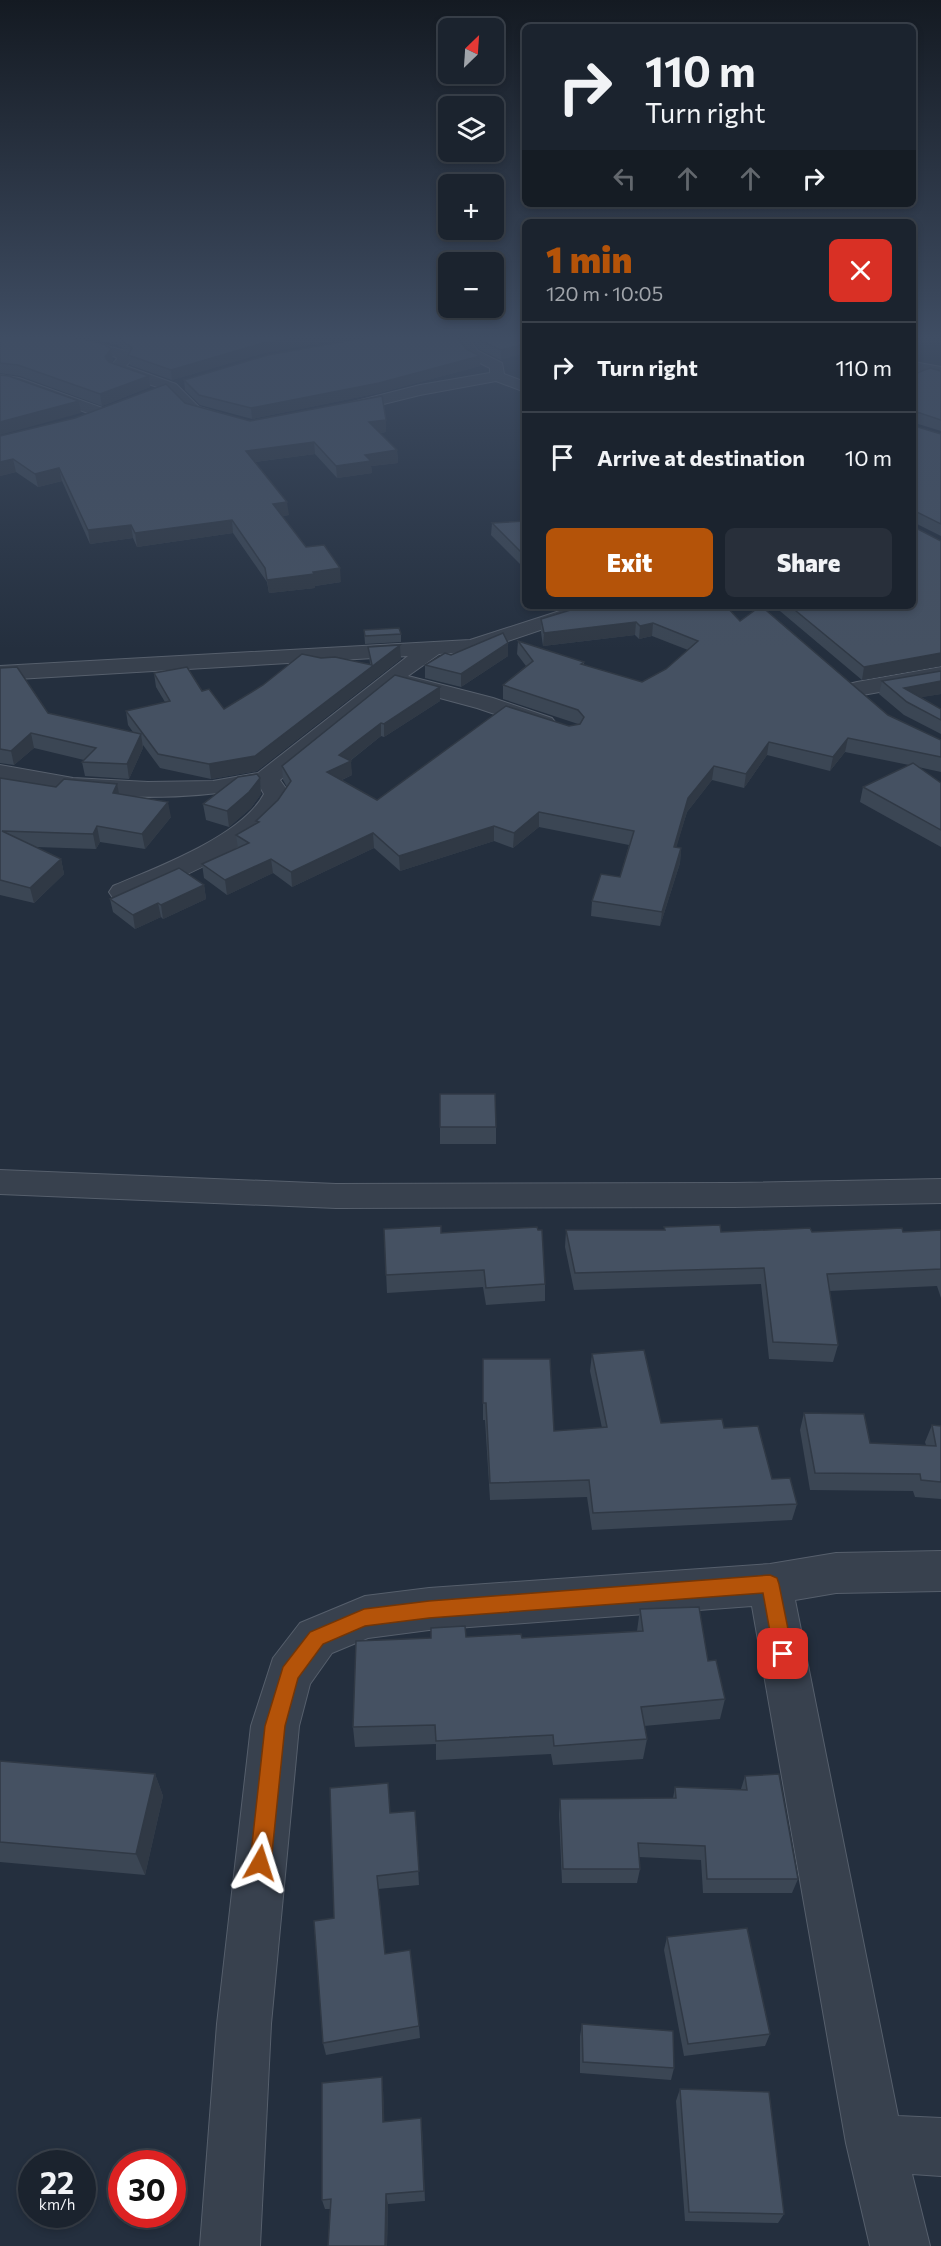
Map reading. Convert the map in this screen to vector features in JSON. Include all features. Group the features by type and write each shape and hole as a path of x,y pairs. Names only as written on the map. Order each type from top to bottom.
{"street":[{"path":"0,673 486,642 573,613 604,609"},
{"path":"0,772 73,785 147,789 213,788 266,779 391,678 435,647"},
{"path":"873,704 850,683 941,674"},
{"path":"391,678 485,704 569,731"},
{"path":"123,892 231,840 260,820 275,805 277,794 266,779"},
{"path":"0,1182 336,1196 734,1195 941,1191"},
{"path":"230,2246 244,2024 275,1726 290,1674 316,1638 364,1617 408,1612 770,1584 836,1573 941,1571"},
{"path":"770,1584 876,2143 900,2246"},
{"path":"876,2143 941,2147"}],"building":[{"path":"0,440 387,440 397,450 365,455 371,461 336,466 314,442 246,451 287,502 273,504 306,547 324,545 340,568 267,580 265,568 232,520 135,533 131,525 88,530 59,468 35,474 13,459 0,462"},
{"path":"916,440 941,440 941,524 917,512"},
{"path":"522,521 522,553 492,523"},
{"path":"916,528 941,541 941,653 864,667 794,609 916,609"},
{"path":"574,609 729,609 740,621 756,609 764,609 888,715 941,740 941,757 848,738 833,757 769,742 746,774 714,766 688,798 674,847 681,848 662,912 592,901 601,874 620,877 634,831 539,812 514,833 494,826 399,856 373,833 291,872 271,859 225,880 202,864 249,843 236,835 259,822 256,821 278,800 291,781 282,766 395,675 440,687 384,724 381,723 339,755 351,761 327,772 377,800 506,706 569,726 580,724 584,717 578,710 503,685 533,661 518,641 584,662 581,664 642,682 666,669 698,641 653,623 640,626 636,622 544,633 541,619"},
{"path":"399,628 401,634 365,636 364,630"},
{"path":"503,633 508,643 461,674 425,665 445,653 451,655"},
{"path":"400,645 255,756 209,764 158,754 126,711 170,701 154,673 187,667 202,691 209,689 224,709 263,685 302,654 321,658 335,657 372,665 368,647"},
{"path":"17,667 48,713 141,734 127,764 82,762 96,748 31,733 11,751 0,749 0,668"},
{"path":"941,671 941,681 904,688 941,709 941,720 907,702 882,681"},
{"path":"913,763 941,783 941,830 863,787"},
{"path":"257,774 260,778 249,792 227,811 203,804 238,777"},
{"path":"0,778 56,787 64,779 117,784 113,793 168,802 142,834 97,826 93,834 2,831 61,859 30,888 0,880"},
{"path":"179,868 204,885 133,915 110,899"},
{"path":"440,1094 495,1094 496,1127 440,1127"},
{"path":"720,1225 721,1232 810,1228 812,1232 902,1228 903,1232 941,1230 941,1269 827,1274 838,1345 773,1342 764,1268 575,1273 566,1230 665,1230 664,1227"},
{"path":"441,1226 441,1233 537,1227 538,1230 542,1230 545,1284 486,1288 484,1270 386,1275 384,1229"},
{"path":"644,1350 661,1423 722,1419 724,1428 758,1426 772,1479 790,1478 797,1504 593,1513 589,1480 490,1483 486,1403 483,1403 483,1359 550,1359 554,1431 607,1427 592,1354"},
{"path":"804,1413 864,1414 870,1443 936,1446 932,1425 941,1426 941,1482 921,1480 920,1474 815,1473"},
{"path":"699,1607 708,1661 716,1660 725,1699 641,1707 647,1739 554,1746 553,1735 436,1741 435,1725 353,1727 356,1641 431,1638 431,1628 465,1626 466,1637 521,1634 522,1638 643,1631 640,1609"},
{"path":"0,1761 155,1774 136,1854 0,1842"},
{"path":"779,1774 798,1879 707,1879 705,1846 638,1843 640,1869 563,1869 560,1799 676,1798 675,1787 747,1790 745,1776"},
{"path":"388,1783 390,1813 415,1811 419,1871 377,1876 385,1954 410,1950 419,2026 323,2043 314,1921 334,1918 330,1788"},
{"path":"747,1928 770,2034 688,2044 667,1937"},
{"path":"582,2024 673,2031 674,2068 583,2062"},
{"path":"382,2077 383,2122 421,2118 424,2191 386,2194 385,2246 328,2246 331,2199 322,2200 322,2083"},
{"path":"680,2089 769,2092 784,2214 689,2212"}],"route":[{"path":"260,1863 275,1726 290,1674 316,1638 364,1617 429,1609 770,1584 783,1654"}]}
